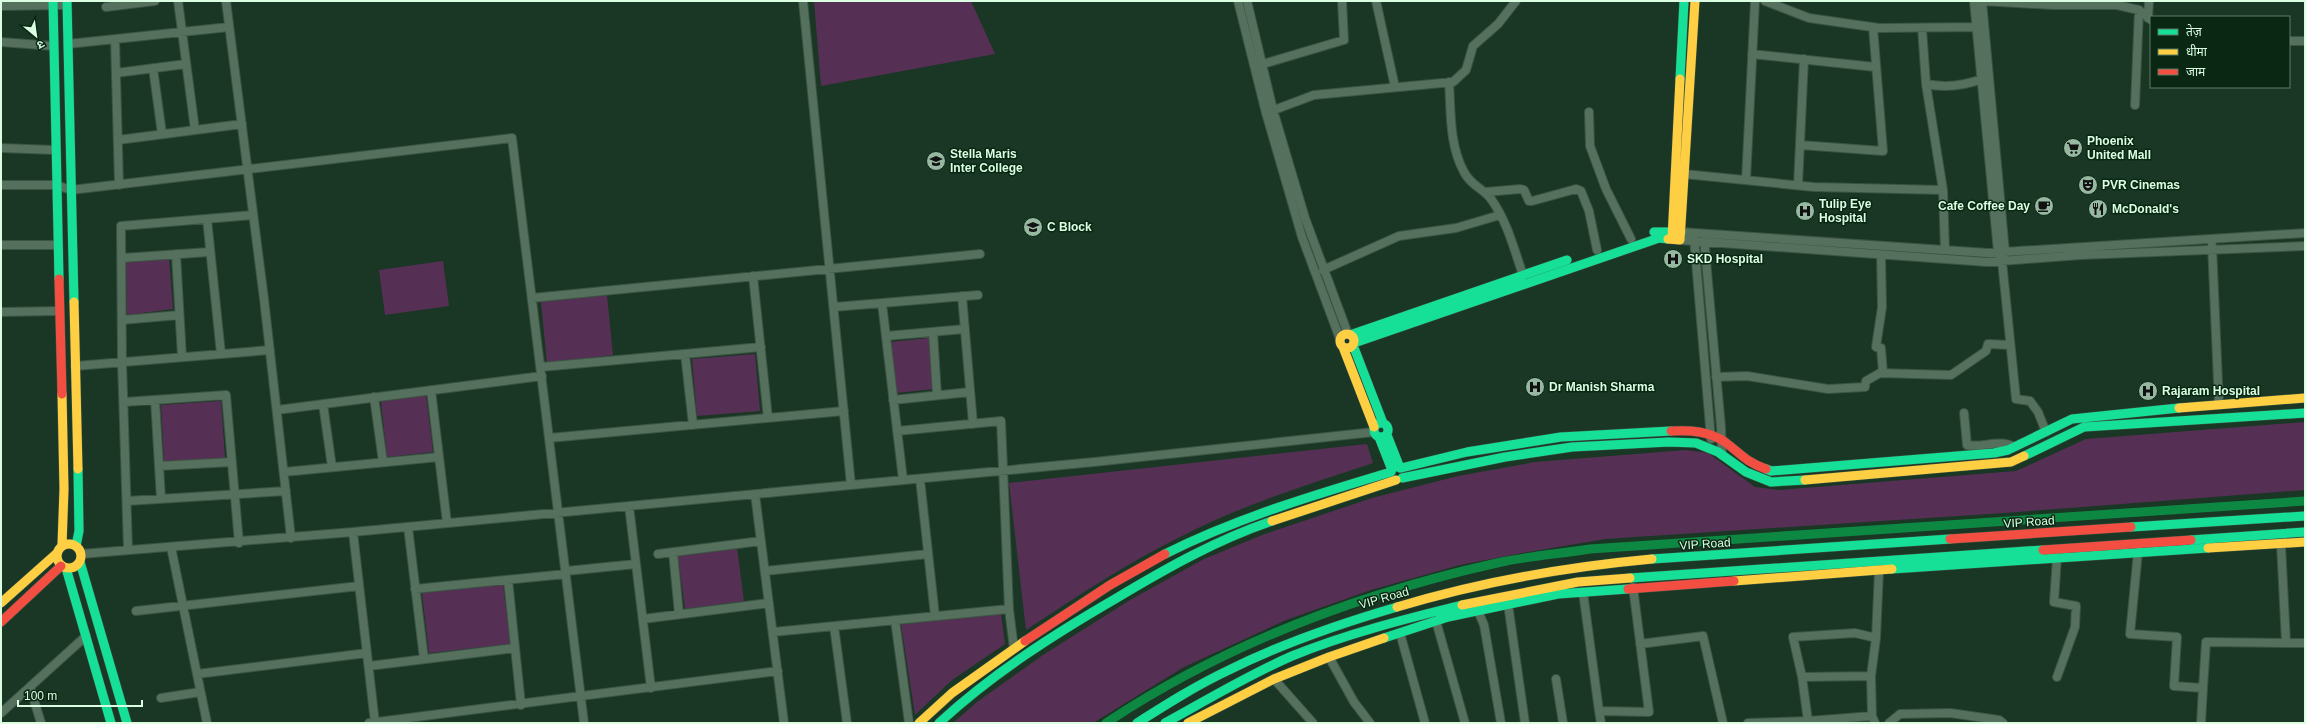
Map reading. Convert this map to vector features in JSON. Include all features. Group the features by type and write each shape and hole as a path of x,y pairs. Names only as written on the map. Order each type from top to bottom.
{"street":[{"path":"106,7 155,1"},
{"path":"178,1 195,130"},
{"path":"226,1 270,350 291,538"},
{"path":"803,1 851,485"},
{"path":"1238,1 1302,237 1348,340"},
{"path":"1246,1 1262,64 1269,112 1379,431 1396,470"},
{"path":"1262,64 1344,40 1345,24 1342,1"},
{"path":"1376,1 1395,87"},
{"path":"1269,112 1314,95 1453,82 1466,70 1473,46 1498,24 1516,1"},
{"path":"1676,236 1684,1"},
{"path":"1676,236 1684,174 1695,1"},
{"path":"1746,180 1755,1"},
{"path":"1765,1 1809,18 1873,27 1977,28"},
{"path":"1974,1 2002,252"},
{"path":"2046,432 2038,412 2030,401 2016,399 2002,261 1982,1 2053,5 2116,4 2139,10 2150,19"},
{"path":"2149,1 2150,19"},
{"path":"1,603 57,553 62,545 64,489 57,245 53,3"},
{"path":"1,6 67,3 79,531 79,554 76,566 64,567 1,622"},
{"path":"2135,105 2139,10"},
{"path":"68,44 229,27"},
{"path":"1800,145 1883,151 1875,67 1873,27"},
{"path":"1922,28 1926,84 1943,190 1945,250"},
{"path":"115,39 119,185"},
{"path":"2290,41 2305,41"},
{"path":"1,42 54,46"},
{"path":"1752,54 1875,67"},
{"path":"1798,185 1804,59"},
{"path":"116,73 186,64"},
{"path":"152,68 162,134"},
{"path":"1926,84 1939,86 1966,85 1982,79"},
{"path":"1449,82 1452,134 1463,171 1473,186 1486,192 1520,189 1524,190 1530,201 1576,189 1580,191 1589,211 1597,250"},
{"path":"1589,112 1590,146 1606,189 1631,239"},
{"path":"118,140 242,124"},
{"path":"1,185 56,184 71,190 512,138 584,723"},
{"path":"1,148 55,150"},
{"path":"1684,174 1798,185 1943,190"},
{"path":"1486,192 1500,215 1523,275"},
{"path":"128,550 122,362 121,226 253,215"},
{"path":"1323,270 1399,236 1456,228 1500,215"},
{"path":"207,218 209,252 221,354"},
{"path":"1348,340 1523,275 1659,230 1695,242 1704,243 1987,262 2081,255 2305,246"},
{"path":"1348,340 1652,240 1694,233 1945,250 2002,252 2305,233"},
{"path":"1694,233 1712,450"},
{"path":"1703,234 1722,455"},
{"path":"2212,238 2220,405"},
{"path":"1,245 57,245"},
{"path":"122,258 209,252"},
{"path":"176,254 182,357"},
{"path":"532,298 980,254"},
{"path":"1881,255 1882,307 1876,346 1882,348 1883,373"},
{"path":"753,276 768,418"},
{"path":"834,307 978,295"},
{"path":"962,296 972,424"},
{"path":"882,303 903,480"},
{"path":"1,312 59,312"},
{"path":"122,320 179,315"},
{"path":"886,336 965,330"},
{"path":"933,332 937,395"},
{"path":"1703,338 1713,337"},
{"path":"1716,376 1747,376 1828,389 1865,387 1866,381 1883,373 1952,375 1962,366 1986,351 1988,344 2010,345"},
{"path":"277,410 431,390 541,372 685,354 760,347"},
{"path":"75,366 270,350"},
{"path":"685,354 693,425"},
{"path":"431,390 447,523"},
{"path":"893,400 970,392"},
{"path":"124,402 226,395 239,542"},
{"path":"374,397 382,462"},
{"path":"919,723 968,681 1014,649 1148,562 1210,532 1288,503 1396,470 1467,452 1561,437 1666,430 1695,430 1721,440 1751,464 1771,471 1994,453 2014,447 2072,419 2126,412 2305,398"},
{"path":"155,400 161,499"},
{"path":"323,404 332,467"},
{"path":"550,438 844,411"},
{"path":"1964,413 1967,445 1976,447 2008,443 2014,447"},
{"path":"940,723 964,700 1058,632 1177,562 1250,529 1399,479 1505,457 1572,448 1669,442 1696,443 1722,455 1746,472 1771,482 2011,462 2084,427 2305,413"},
{"path":"897,431 1001,421 1009,609 1014,649"},
{"path":"79,554 291,538 559,513 1003,470 1379,431"},
{"path":"2025,442 2030,452"},
{"path":"284,472 439,457"},
{"path":"159,466 232,462"},
{"path":"1396,470 1392,478 1399,479"},
{"path":"920,478 934,616"},
{"path":"126,501 286,491"},
{"path":"755,494 784,723"},
{"path":"629,506 651,688"},
{"name":"VIP Road","path":"1137,723 1182,695 1258,656 1350,621 1460,590 1562,569 1662,558 2305,516"},
{"path":"408,527 424,659"},
{"path":"353,532 369,666 373,723 778,671"},
{"path":"1188,723 1274,679 1329,657 1436,621 1558,594 1633,587 1879,570 2014,556 2305,532"},
{"path":"658,554 762,541"},
{"path":"1166,723 1235,684 1310,650 1401,621 1487,598 1578,582 2014,556 2057,557 2305,542"},
{"path":"62,545 67,543 79,554 127,723"},
{"path":"2281,544 2286,643"},
{"path":"172,547 182,606 207,723"},
{"path":"672,552 679,614"},
{"path":"2138,552 2130,634 2177,637 2174,686 2203,688"},
{"path":"57,553 56,558 64,567 86,636 111,723"},
{"path":"765,571 928,554"},
{"path":"2057,557 2054,602 2076,606 2075,627 2057,677"},
{"path":"415,589 508,580 636,564"},
{"path":"1748,723 1873,720 1871,676 1876,638 1879,570"},
{"path":"508,580 521,705"},
{"path":"136,610 359,586"},
{"path":"1599,711 1649,712 1633,587"},
{"path":"1583,592 1601,723"},
{"path":"643,619 769,603"},
{"path":"1508,604 1525,723"},
{"path":"773,632 1009,609"},
{"path":"1478,611 1484,625 1501,723"},
{"path":"895,620 909,723"},
{"path":"1436,621 1465,723"},
{"path":"834,626 847,723"},
{"path":"1400,633 1425,723"},
{"path":"1808,722 1802,678 1793,637 1855,633 1876,638"},
{"path":"1,713 86,636"},
{"path":"1640,644 1703,636 1723,723"},
{"path":"2201,723 2206,642 2305,643"},
{"path":"369,666 515,648"},
{"path":"197,674 367,652"},
{"path":"1329,657 1354,702 1370,723"},
{"path":"1802,678 1871,676"},
{"path":"1274,679 1313,723"},
{"path":"1556,680 1563,723"},
{"path":"30,687 41,723"},
{"path":"161,698 200,692"},
{"path":"1889,723 1900,714 1950,713 1999,720 2004,723"}],"shaded area":[{"path":"814,1 971,1 995,54 821,86"},
{"path":"169,258 173,309 127,315 126,261"},
{"path":"443,261 449,306 385,315 379,270"},
{"path":"607,295 613,355 547,363 541,302"},
{"path":"929,338 934,389 896,393 891,342"},
{"path":"755,354 760,411 697,416 692,359"},
{"path":"426,395 433,452 387,457 381,401"},
{"path":"221,401 225,458 164,462 161,405"},
{"path":"2305,422 2305,490 2004,513 1605,539 1522,553 1460,565 1371,590 1286,620 1184,667 1093,723 953,723 977,702 1043,655 1130,600 1204,559 1262,535 1372,498 1458,476 1535,462 1686,450 1708,453 1755,487 1779,490 2016,471 2086,439"},
{"path":"1367,444 1373,463 1277,495 1207,524 1163,545 1084,592 1026,630 1009,483"},
{"path":"737,548 744,601 685,609 678,556"},
{"path":"503,584 510,644 429,653 422,593"},
{"path":"1001,614 1005,644 952,680 915,715 901,624"}],"waterway":[{"path":"1106,723 1151,695 1198,669 1245,646 1294,625 1344,606 1394,590 1508,561 1590,549 2305,501"}],"traffic: fast":[{"path":"53,1 59,279"},
{"path":"67,1 74,302"},
{"path":"1680,79 1684,1"},
{"path":"1654,232 1681,232"},
{"path":"1354,343 1659,238 1668,239"},
{"path":"1350,335 1567,260"},
{"path":"1353,345 1383,423"},
{"path":"1766,469 1771,471 1994,453 2008,450 2072,419 2179,408"},
{"path":"2024,456 2084,427 2305,413"},
{"path":"1378,423 1384,423 1388,427 1388,430 1388,433 1384,437 1378,437 1374,433 1374,427 1378,423"},
{"path":"1401,468 1467,452 1561,437 1671,431"},
{"path":"1387,435 1400,468"},
{"path":"1379,437 1392,470"},
{"path":"1402,478 1505,457 1572,447 1669,442 1696,443 1718,452 1746,472 1771,482 1805,480"},
{"path":"76,546 79,531 78,469"},
{"path":"1165,554 1248,518 1391,472"},
{"path":"2131,527 2305,516"},
{"path":"939,723 980,688 1024,656 1092,613 1191,556 1231,537 1272,521"},
{"path":"2191,540 2305,532"},
{"path":"1652,559 1950,539"},
{"path":"1892,569 2208,548"},
{"path":"1630,578 2043,550"},
{"path":"80,562 127,723"},
{"path":"66,568 111,723"},
{"path":"1384,638 1448,617 1558,594 1628,589"},
{"path":"1165,723 1244,679 1276,663 1312,648 1397,621 1462,605"},
{"path":"1137,723 1194,688 1249,660 1312,635 1397,607"}],"traffic: slow":[{"path":"1668,239 1680,240 1695,1"},
{"path":"1672,239 1680,79"},
{"path":"74,302 78,469"},
{"path":"1344,334 1350,334 1354,338 1354,341 1354,344 1350,348 1344,348 1340,344 1340,338 1344,334"},
{"path":"1343,347 1374,427"},
{"path":"62,394 64,489 62,545"},
{"path":"2179,408 2305,398"},
{"path":"1805,480 2011,462 2024,456"},
{"path":"1272,521 1396,480"},
{"path":"2208,548 2305,542"},
{"path":"69,544 78,547 81,556 78,565 69,568 60,565 57,556 60,547 69,544"},
{"path":"1,603 57,553"},
{"path":"1397,607 1491,583 1587,566 1652,559"},
{"path":"1734,581 1892,569"},
{"path":"1462,605 1578,582 1630,578"},
{"path":"1188,723 1274,679 1329,657 1384,638"},
{"path":"919,723 952,693 1025,641"}],"traffic: jam":[{"path":"59,279 62,394"},
{"path":"1671,431 1706,433 1719,438 1748,461 1766,469"},
{"path":"1950,539 2131,527"},
{"path":"2043,550 2191,540"},
{"path":"1025,641 1110,585 1165,554"},
{"path":"1,622 61,566"},
{"path":"1628,589 1734,581"}],"place":[{"name":"Phoenix United Mall","path":"2073,148"},
{"name":"Stella Maris Inter College","path":"936,161"},
{"name":"PVR Cinemas","path":"2088,185"},
{"name":"Cafe Coffee Day","path":"2044,206"},
{"name":"McDonald's","path":"2098,209"},
{"name":"Tulip Eye Hospital","path":"1805,211"},
{"name":"C Block","path":"1033,227"},
{"name":"SKD Hospital","path":"1673,259"},
{"name":"Dr Manish Sharma","path":"1535,387"},
{"name":"Rajaram Hospital","path":"2148,391"}]}
